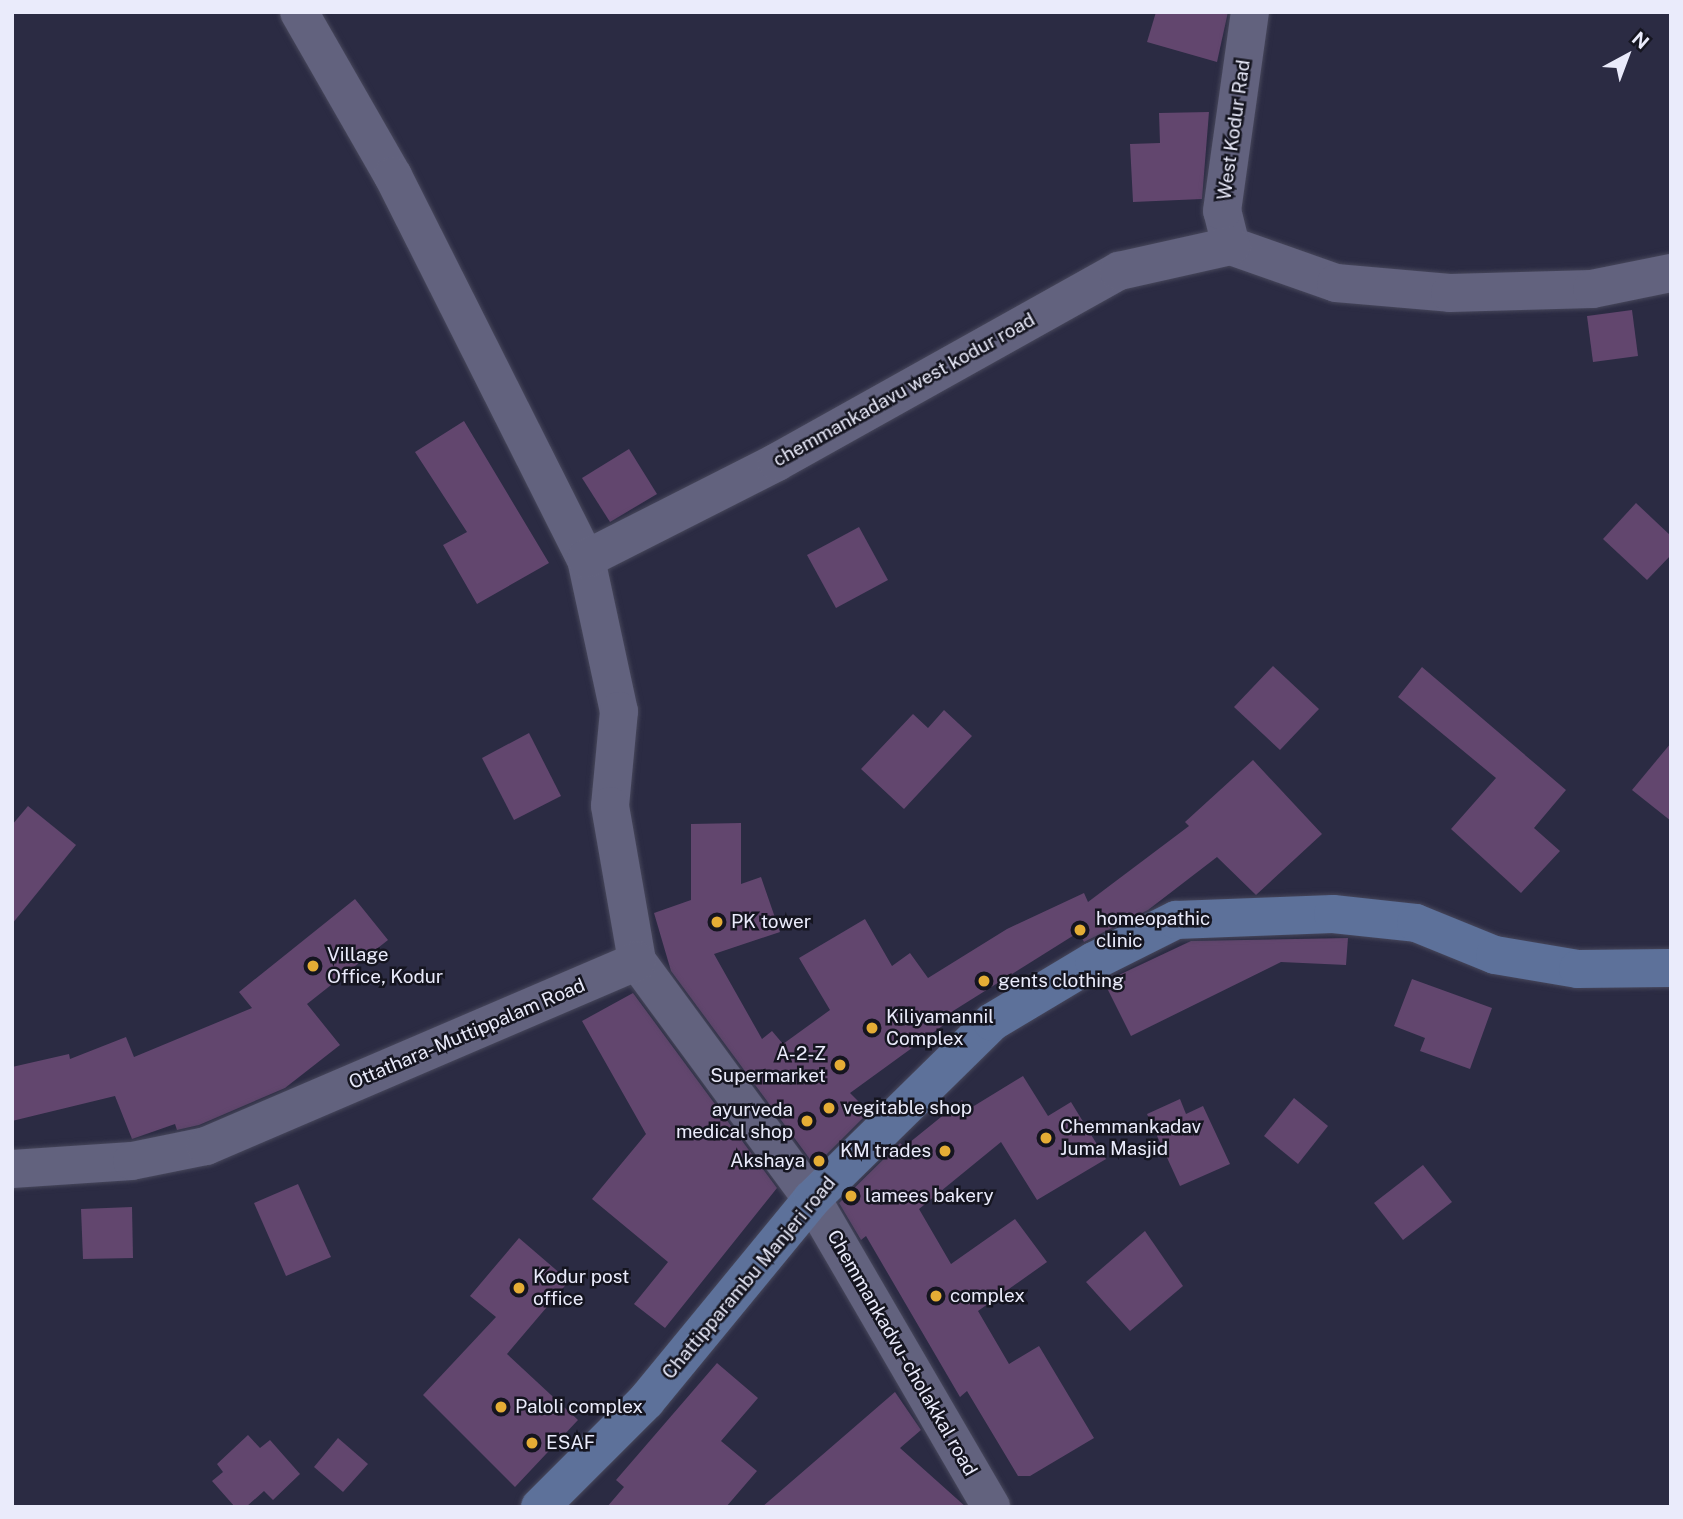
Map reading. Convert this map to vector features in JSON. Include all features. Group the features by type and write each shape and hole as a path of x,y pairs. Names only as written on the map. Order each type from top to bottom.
{"main road":[{"name":"Chattipparambu Manjeri road","path":"540,1507 646,1401 812,1199 992,1022 1094,961 1176,920 1333,914 1416,923 1495,955 1578,970 1671,968"}],"street":[{"path":"299,12 393,176 586,559 619,711 610,806 637,961 812,1199"},
{"name":"West Kodur Rad","path":"1231,246 1223,211 1250,12"},
{"path":"1231,246 1336,282 1450,293 1592,289 1671,273"},
{"name":"chemmankadavu west kodur road","path":"586,559 777,462 1119,271 1231,246"},
{"name":"Ottathara- Muttippalam Road","path":"12,1169 132,1161 206,1146 637,961"},
{"name":"Chemmankadvu- cholakkal road","path":"812,1199 991,1507"}],"building":[{"path":"1156,12 1228,12 1217,62 1147,42"},
{"path":"1209,112 1202,199 1133,202 1130,144 1160,143 1159,113"},
{"path":"1632,310 1638,356 1593,362 1587,316"},
{"path":"464,421 549,563 477,604 443,545 467,532 415,452"},
{"path":"629,449 657,494 610,522 582,478"},
{"path":"1636,503 1671,536 1671,555 1647,580 1603,539"},
{"path":"859,527 888,580 836,608 807,555"},
{"path":"1273,666 1319,709 1280,750 1234,707"},
{"path":"1422,667 1566,790 1534,828 1560,851 1521,893 1451,829 1496,778 1398,697"},
{"path":"944,710 972,736 904,809 861,769 913,714 928,728"},
{"path":"529,733 561,796 514,820 482,758"},
{"path":"1671,743 1671,821 1632,790"},
{"path":"1253,760 1322,834 1256,895 1217,857 1148,910 1084,942 1079,932 953,1011 956,1016 850,1093 869,1112 815,1166 671,971 654,913 691,900 691,824 741,823 741,884 761,877 780,932 714,954 762,1039 772,1031 783,1044 830,1010 799,958 865,919 892,966 910,953 928,978 1007,929 1084,893 1088,902 1189,826 1185,822"},
{"path":"28,806 76,845 12,924 12,825"},
{"path":"355,899 388,940 307,1004 340,1045 285,1088 199,1125 177,1130 175,1124 132,1139 115,1096 12,1121 12,1067 69,1054 70,1059 126,1037 134,1057 252,1008 239,992"},
{"path":"1348,938 1346,965 1281,962 1131,1036 1104,982 1191,941"},
{"path":"1412,979 1492,1008 1470,1069 1420,1051 1425,1038 1394,1026"},
{"path":"633,993 777,1188 665,1328 634,1304 668,1262 592,1199 646,1134 582,1021"},
{"path":"1023,1076 1048,1116 1071,1102 1106,1159 1037,1200 1001,1142 919,1209 951,1264 1015,1219 1047,1262 978,1311 1009,1364 1039,1346 1094,1438 1030,1476 1018,1476 967,1391 960,1397 866,1236 861,1240 839,1203 900,1143 904,1147 962,1100 969,1109"},
{"path":"1294,1098 1328,1126 1298,1164 1264,1136"},
{"path":"1180,1099 1186,1114 1203,1106 1230,1164 1180,1186 1147,1114"},
{"path":"1423,1165 1452,1202 1403,1240 1374,1203"},
{"path":"298,1184 331,1257 286,1276 254,1203"},
{"path":"132,1207 133,1258 83,1259 81,1209"},
{"path":"1145,1231 1183,1286 1130,1331 1086,1282"},
{"name":"Paloli complex","path":"519,1238 569,1281 507,1354 578,1420 515,1487 423,1395 496,1317 470,1296"},
{"path":"717,1363 758,1398 721,1441 757,1471 726,1507 607,1507 624,1487 616,1480"},
{"path":"895,1392 921,1430 900,1448 966,1507 762,1507"},
{"path":"248,1435 260,1448 270,1440 300,1474 273,1500 264,1491 246,1507 235,1507 212,1481 223,1472 217,1464"},
{"path":"338,1438 368,1464 343,1492 314,1467"}],"place":[{"name":"PK tower","path":"717,922"},
{"name":"homeopathic clinic","path":"1080,930"},
{"name":"Village Office, Kodur","path":"313,966"},
{"name":"gents clothing","path":"984,981"},
{"name":"Kiliyamannil Complex","path":"872,1028"},
{"name":"A-2-Z Supermarket","path":"840,1065"},
{"name":"vegitable shop","path":"829,1108"},
{"name":"ayurveda medical shop","path":"807,1121"},
{"name":"Chemmankadav Juma Masjid","path":"1046,1138"},
{"name":"KM trades","path":"945,1151"},
{"name":"Akshaya","path":"819,1161"},
{"name":"lamees bakery","path":"851,1196"},
{"name":"Kodur post office","path":"519,1288"},
{"name":"complex","path":"936,1296"},
{"name":"Paloli complex","path":"501,1407"},
{"name":"ESAF","path":"532,1443"}]}
